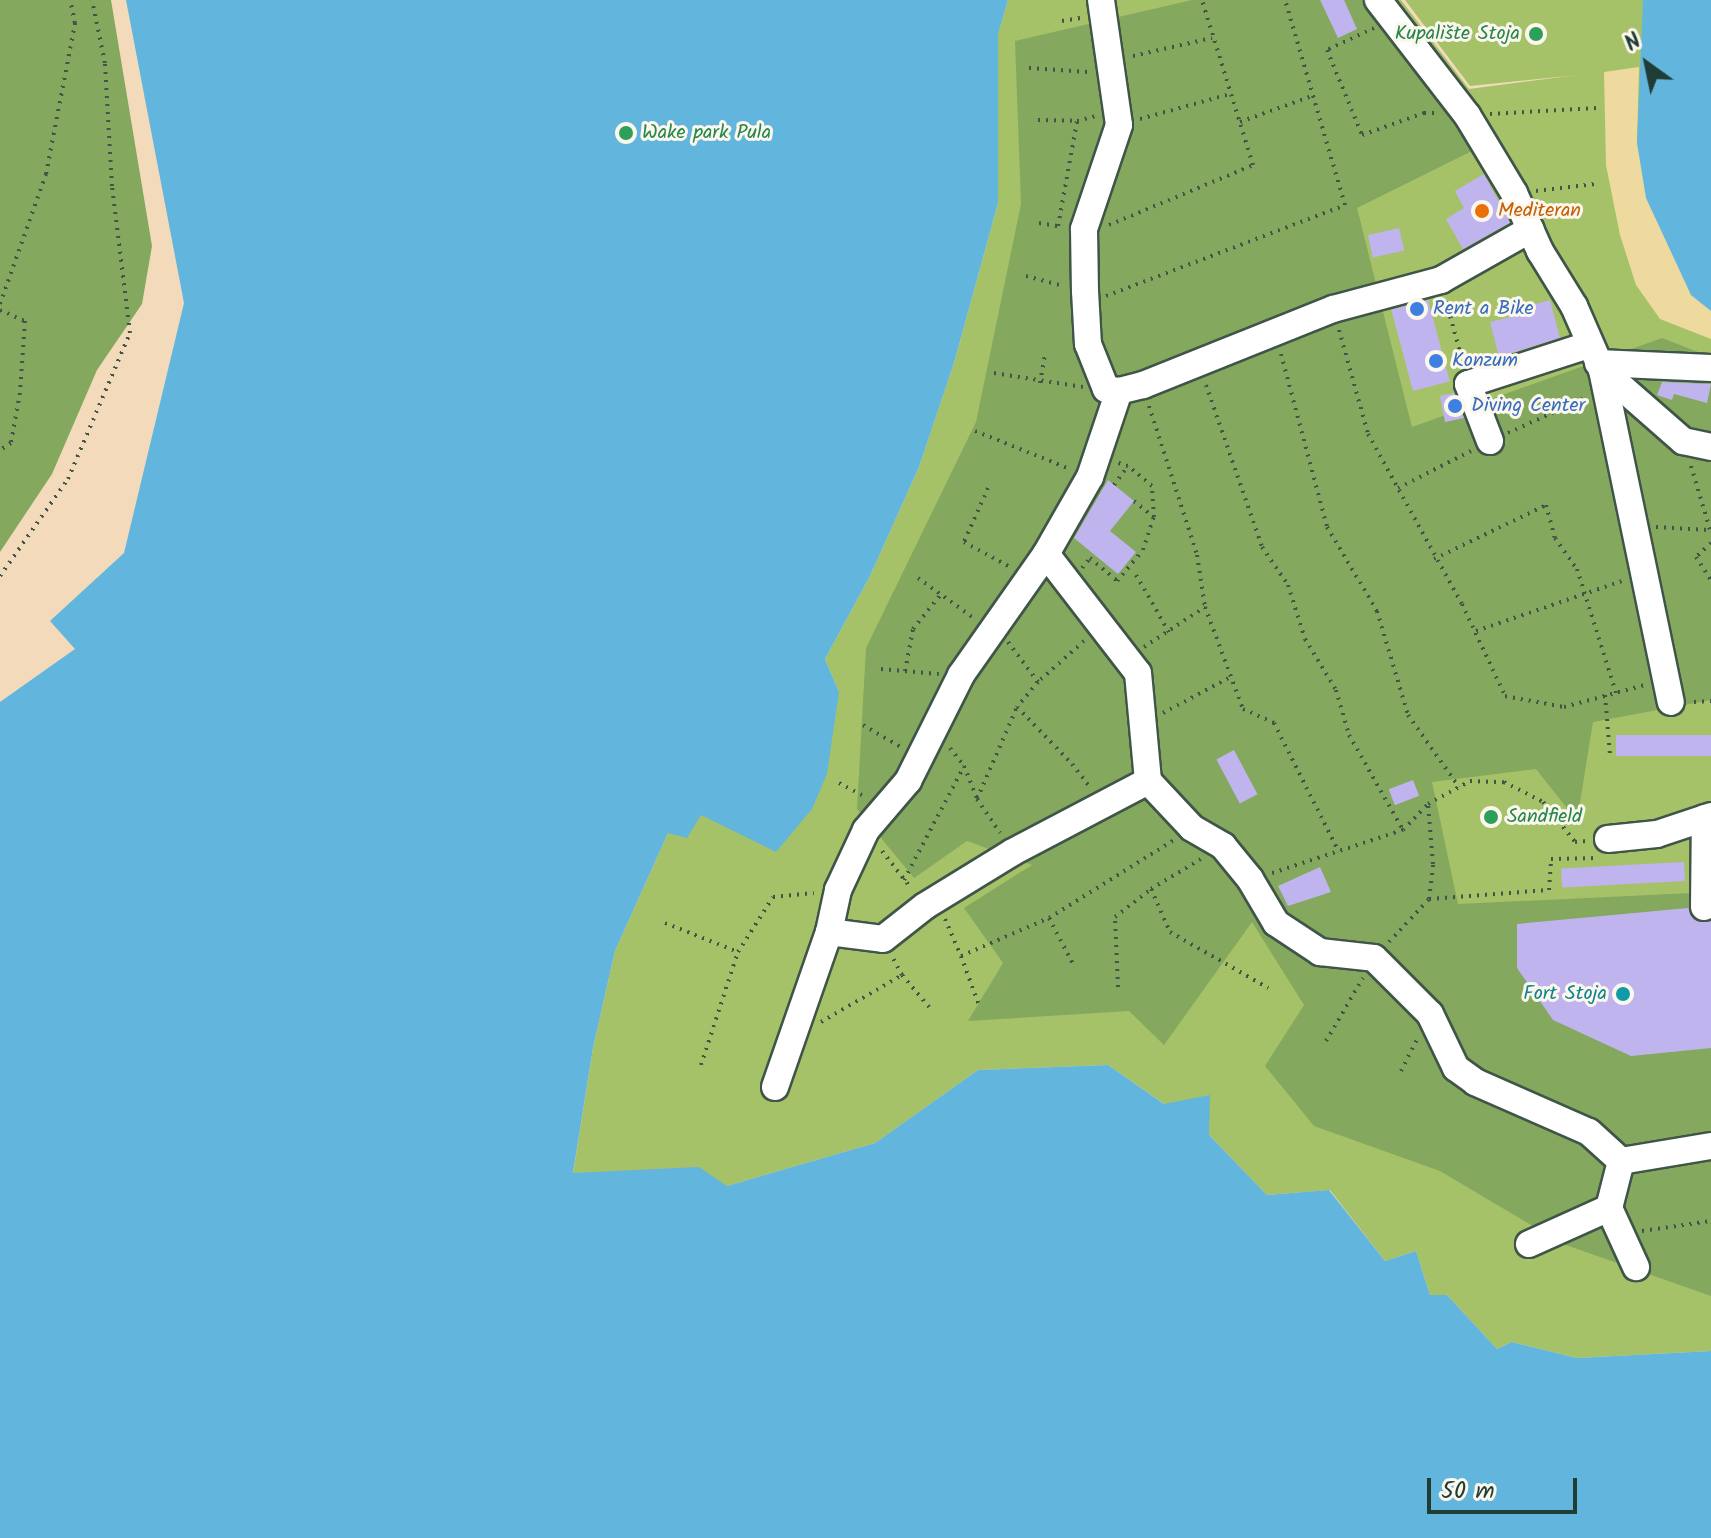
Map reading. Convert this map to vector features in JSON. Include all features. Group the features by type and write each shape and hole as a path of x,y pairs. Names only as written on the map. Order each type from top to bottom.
{"lane":[{"path":"1101,0 1118,118 1084,235 1085,298 1088,344 1122,388"},
{"path":"1378,0 1467,115 1514,193 1536,240 1574,306 1596,359 1669,690"},
{"path":"1122,388 1198,363 1333,309 1441,280 1502,247 1536,240"},
{"path":"1596,359 1683,441 1711,447"},
{"path":"1490,441 1468,384 1596,359 1711,368"},
{"path":"775,1087 829,932 838,890 866,830 908,781 961,675 1101,473 1122,388"},
{"path":"1046,554 1138,673 1148,781 1192,828 1223,846 1250,879 1276,923 1320,952 1374,958 1430,1014 1456,1068 1475,1082 1589,1132 1621,1161"},
{"path":"829,932 883,939 931,902 1013,852 1148,781"},
{"path":"1608,848 1708,817 1704,907"},
{"path":"1621,1161 1711,1146"},
{"path":"1621,1161 1613,1218 1636,1267"},
{"path":"1529,1244 1613,1218"}],"path":[{"path":"0,304 46,174 75,23 70,0"},
{"path":"0,576 68,479 130,333 112,186 105,63 92,0"},
{"path":"1084,235 1253,165 1202,0"},
{"path":"1026,276 1085,298 1345,205 1285,0"},
{"path":"1029,68 1110,68 1212,38"},
{"path":"1038,120 1118,118 1230,94"},
{"path":"1240,122 1312,96"},
{"path":"1058,226 1077,121"},
{"path":"1514,193 1595,184"},
{"path":"1441,280 1468,384"},
{"path":"1333,309 1368,434 1475,631 1505,696 1564,707 1616,693 1669,690"},
{"path":"0,310 25,321 20,393 11,443 0,450"},
{"path":"1275,332 1327,527 1377,611 1408,715 1459,787"},
{"path":"1040,383 1045,355"},
{"path":"1198,363 1262,547 1288,585 1305,639 1336,690 1349,735 1403,830"},
{"path":"994,373 1040,383 1122,388 1197,555 1205,607 1243,709 1274,723 1339,852"},
{"path":"976,432 1101,473 1128,466"},
{"path":"1634,526 1710,531 1683,441"},
{"path":"1101,473 1128,466"},
{"path":"1069,584 1092,556 1117,581 1143,550 1154,517 1152,486 1128,466"},
{"path":"988,488 964,542 1030,577"},
{"path":"1134,501 1154,517"},
{"path":"1434,559 1546,505 1555,538 1577,569 1616,693"},
{"path":"1711,543 1696,557 1711,580"},
{"path":"1475,631 1644,574"},
{"path":"1136,575 1170,634"},
{"path":"918,578 995,630 1038,682"},
{"path":"905,671 913,629 941,594"},
{"path":"1125,657 1170,634 1205,607"},
{"path":"977,799 1017,707 1038,682 1100,626"},
{"path":"881,669 961,675"},
{"path":"1145,723 1232,676"},
{"path":"1605,695 1610,754"},
{"path":"1017,707 1072,764 1102,803"},
{"path":"863,725 918,758"},
{"path":"933,728 964,766 977,799 1013,852"},
{"path":"904,880 964,766"},
{"path":"1250,879 1403,830 1428,804 1470,781 1504,782 1543,802 1575,842 1608,848"},
{"path":"839,783 885,808"},
{"path":"1326,1041 1374,958 1429,899 1433,864 1428,804"},
{"path":"961,956 1049,918 1192,828"},
{"path":"866,830 904,880 931,902 961,956 980,1008"},
{"path":"1118,987 1115,917 1151,889 1223,846"},
{"path":"1429,899 1549,890 1551,859 1608,848"},
{"path":"1151,889 1170,932 1268,988"},
{"path":"701,1065 738,952 773,897 838,890"},
{"path":"1049,918 1073,964"},
{"path":"665,923 738,952"},
{"path":"883,939 902,975 929,1007"},
{"path":"791,1040 902,975"},
{"path":"1401,1071 1430,1014"},
{"path":"1613,1218 1644,1232 1711,1221"}],"green space":[{"path":"0,0 111,0 152,246 142,304 97,370 52,474 0,552"},
{"path":"1008,0 1401,0 1469,89 1577,75 1470,86 1405,0 1643,0 1691,295 1711,311 1711,1351 1577,1358 1512,1342 1497,1349 1447,1295 1430,1295 1416,1251 1385,1261 1330,1190 1267,1195 1209,1135 1108,1065 978,1070 875,1143 727,1186 573,1174 593,1048 615,951 668,833 700,815 839,692 825,659 870,576 919,467 954,363 998,203 998,33"},
{"path":"1192,0 1362,0 1474,150 1357,208 1412,427 1662,338 1711,357 1711,700 1593,722 1577,821 1536,769 1432,782 1458,904 1692,893 1711,885 1711,1296 1563,1244 1440,1171 1314,1126 1265,1066 1304,1005 1252,922 1164,1045 1129,1011 968,1021 1003,963 964,908 1032,865 967,841 914,878 857,809 866,648 976,422 1021,204 1015,41"}],"sand":[{"path":"1639,67 1637,143 1691,295 1711,311 1711,339 1660,319 1636,285 1620,235 1606,165 1604,72"}],"water":[{"path":"126,0 1008,0 998,34 998,203 954,363 919,467 870,576 825,659 839,692 827,774 812,809 776,852 701,815 687,838 668,833 615,951 593,1048 573,1173 699,1167 727,1186 875,1143 978,1070 1108,1065 1164,1104 1210,1095 1209,1135 1267,1195 1329,1190 1385,1261 1416,1251 1430,1295 1447,1295 1497,1349 1512,1342 1577,1358 1711,1351 1711,1538 0,1538 0,702 75,649 50,621 124,553 184,303"},
{"path":"1643,0 1711,0 1711,311 1691,295 1646,198 1637,143"}],"building":[{"path":"1320,0 1344,0 1357,29 1338,38"},
{"path":"1484,174 1510,223 1463,249 1446,219 1464,208 1455,191"},
{"path":"1399,228 1404,250 1373,258 1368,235"},
{"path":"1428,300 1450,381 1413,391 1391,310"},
{"path":"1550,300 1560,338 1499,357 1490,322 1526,313 1525,307"},
{"path":"1662,382 1711,384 1707,403 1674,394 1672,400 1657,395"},
{"path":"1454,393 1464,418 1445,422 1440,396"},
{"path":"1108,480 1134,501 1110,531 1136,552 1118,574 1074,538"},
{"path":"1616,735 1711,735 1711,756 1616,756"},
{"path":"1234,750 1257,794 1240,804 1216,759"},
{"path":"1413,780 1419,796 1395,805 1389,789"},
{"path":"1684,862 1685,881 1562,887 1561,868"},
{"path":"1320,867 1331,892 1288,906 1278,886"},
{"name":"Fort Stoja","path":"1688,908 1697,921 1711,921 1711,1048 1631,1056 1553,1020 1517,968 1517,924"}],"place":[{"name":"Kupalište Stoja","path":"1536,34"},
{"name":"Wake park Pula","path":"626,133"},
{"name":"Mediteran","path":"1482,211"},
{"name":"Rent a Bike","path":"1417,309"},
{"name":"Konzum","path":"1436,361"},
{"name":"Diving Center","path":"1455,406"},
{"name":"Sandfield","path":"1491,817"},
{"name":"Fort Stoja","path":"1623,994"}]}
